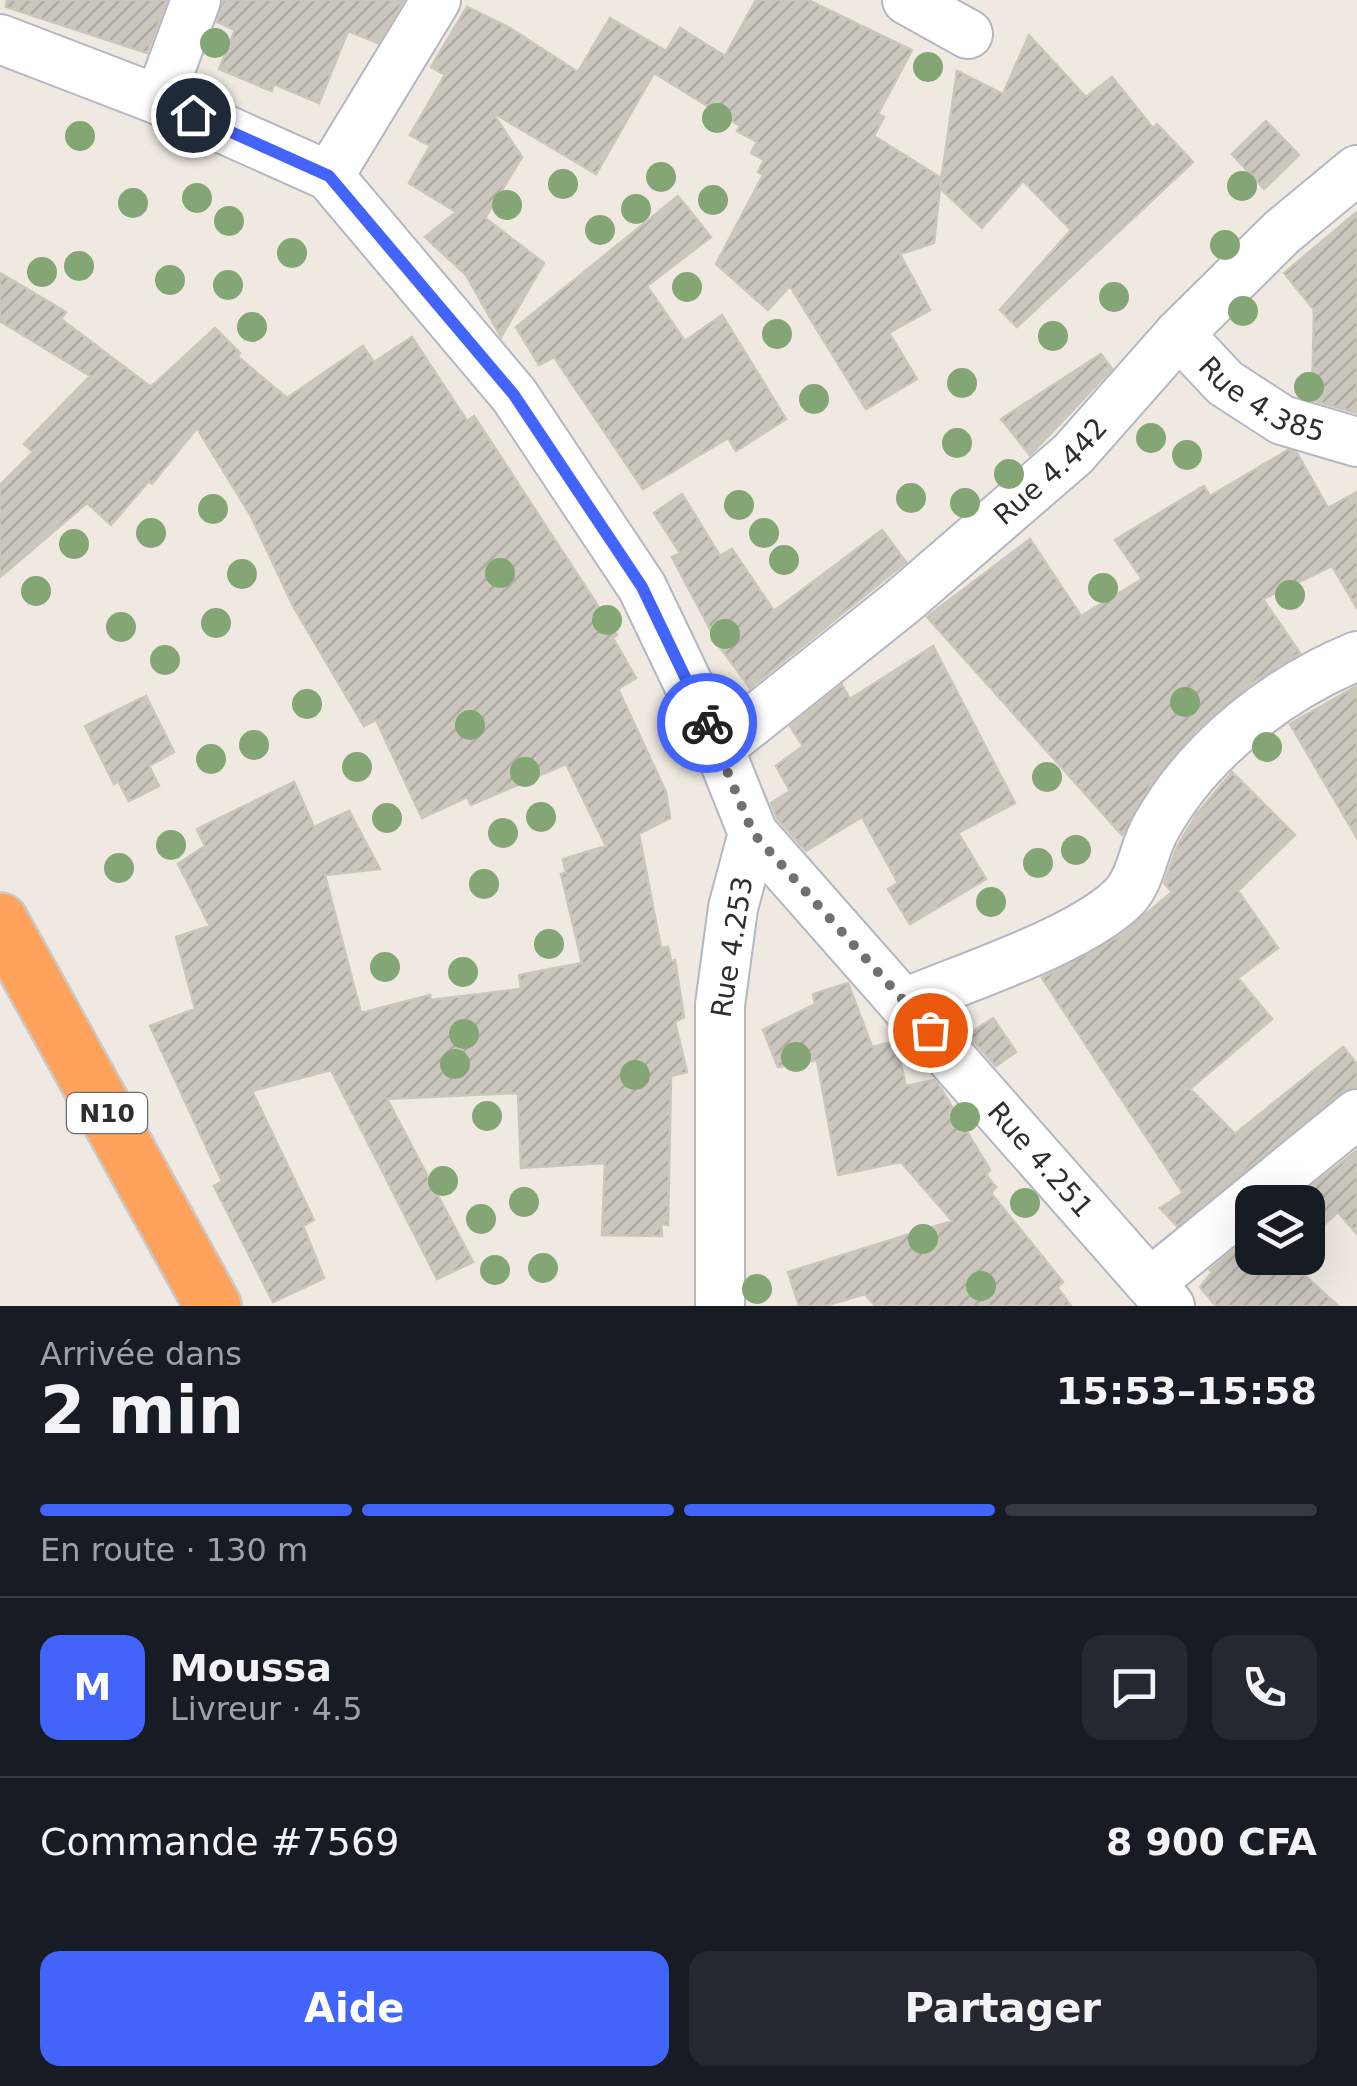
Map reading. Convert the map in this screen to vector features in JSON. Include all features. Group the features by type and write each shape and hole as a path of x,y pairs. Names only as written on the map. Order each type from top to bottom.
{"highway":[{"name":"N10","path":"0,921 213,1306"}],"street":[{"path":"159,100 196,0"},
{"path":"329,176 436,0"},
{"path":"907,0 968,34"},
{"path":"0,39 159,100 329,176 514,395 642,587 719,748 753,833"},
{"name":"Rue 4.442","path":"719,748 902,602 1072,454 1179,334 1282,232 1357,170"},
{"name":"Rue 4.385","path":"1179,334 1226,382 1282,420 1357,442"},
{"path":"905,1002 1095,921 1126,894 1157,824 1180,792 1254,714 1289,690 1357,656"},
{"name":"Rue 4.251","path":"753,833 1160,1295"},
{"name":"Rue 4.253","path":"720,1306 720,1005 732,908 753,833"},
{"path":"1160,1295 1357,1114"}],"building":[{"path":"7,0 167,0 147,53 6,7"},
{"path":"223,0 404,0 378,43 348,31 319,103 274,84 272,91 219,69 235,30 217,22"},
{"path":"756,0 808,0 912,50 878,114 884,117 874,136 941,178 934,243 900,254 930,310 889,333 917,379 866,409 790,286 768,310 716,264 763,175 758,172 764,160 751,153 757,142 737,131 740,126 654,73 596,174 492,112 522,157 485,218 544,263 501,337 466,275 425,237 456,212 409,183 430,146 410,135 445,75 431,67 467,7 510,28 578,72 610,18 666,51 680,28 725,56"},
{"path":"1029,35 1086,97 1112,77 1153,128 1157,124 1193,162 1017,327 1000,310 1071,230 1023,181 982,228 940,188 957,71 1003,94"},
{"path":"1266,121 1299,155 1264,189 1232,154"},
{"path":"678,196 711,237 647,286 685,341 722,315 786,419 736,451 728,438 643,489 554,357 539,365 516,327"},
{"path":"1357,212 1357,413 1312,400 1314,310 1284,273"},
{"path":"0,273 66,312 61,319 151,387 215,328 240,353 237,356 287,398 363,346 374,362 412,337 467,421 474,416 617,635 613,638 636,678 618,689 666,792 670,818 639,834 661,948 668,947 671,961 675,960 684,1017 675,1022 687,1072 671,1076 668,1225 661,1224 662,1236 602,1235 605,1163 521,1168 518,1093 387,1099 473,1262 437,1279 331,1070 252,1091 314,1220 303,1226 324,1278 273,1302 214,1186 222,1181 150,1026 195,1009 176,937 210,926 178,864 205,846 197,829 294,782 314,827 349,811 380,869 325,875 361,1013 430,995 431,1000 521,989 519,975 582,963 561,874 566,873 563,859 606,846 566,764 471,805 467,797 422,818 376,720 364,726 293,606 251,516 197,428 152,484 149,481 111,525 87,503 0,577 0,485 33,452 24,444 90,376 0,321"},
{"path":"1101,354 1112,369 1030,455 1001,419"},
{"path":"1288,450 1297,453 1328,508 1357,492 1357,608 1332,566 1263,599 1300,653 1253,682 1197,729 1151,784 1122,835 927,617 1030,539 1081,616 1142,579 1115,540 1204,486 1210,496"},
{"path":"682,494 720,556 732,549 774,611 882,530 906,562 750,688 719,646 672,557 680,553 654,513"},
{"path":"933,646 1015,803 958,833 986,879 910,924 888,889 898,883 862,817 806,851 777,818 771,803 790,791 776,766 803,746 790,726 842,685 850,699"},
{"path":"1357,686 1357,838 1290,724"},
{"path":"146,696 174,752 149,766 159,786 129,801 118,781 114,784 85,726"},
{"path":"1232,772 1295,835 1238,891 1278,948 1238,978 1272,1019 1190,1089 1235,1134 1343,1047 1357,1064 1357,1087 1340,1093 1177,1226 1160,1208 1183,1193 1042,978 1121,935 1172,892 1164,883 1177,847 1196,815"},
{"path":"848,983 872,1047 896,1041 906,1086 934,1080 940,1087 990,1170 986,1175 996,1187 991,1193 1063,1282 1057,1287 1071,1306 875,1306 865,1294 825,1306 799,1306 788,1272 952,1221 901,1162 838,1175 817,1060 778,1067 763,1030 815,1004 813,994"},
{"path":"993,1018 1016,1052 996,1066 968,1035"},
{"path":"1357,1150 1357,1234 1338,1212 1325,1224 1325,1185 1313,1185"},
{"path":"1235,1249 1235,1275 1304,1275 1338,1306 1216,1306 1200,1287 1210,1270"}],"way so far":[{"path":"707,723 753,833 930,1030"}],"route":[{"path":"193,115 329,176 514,395 642,587 707,723"}]}
